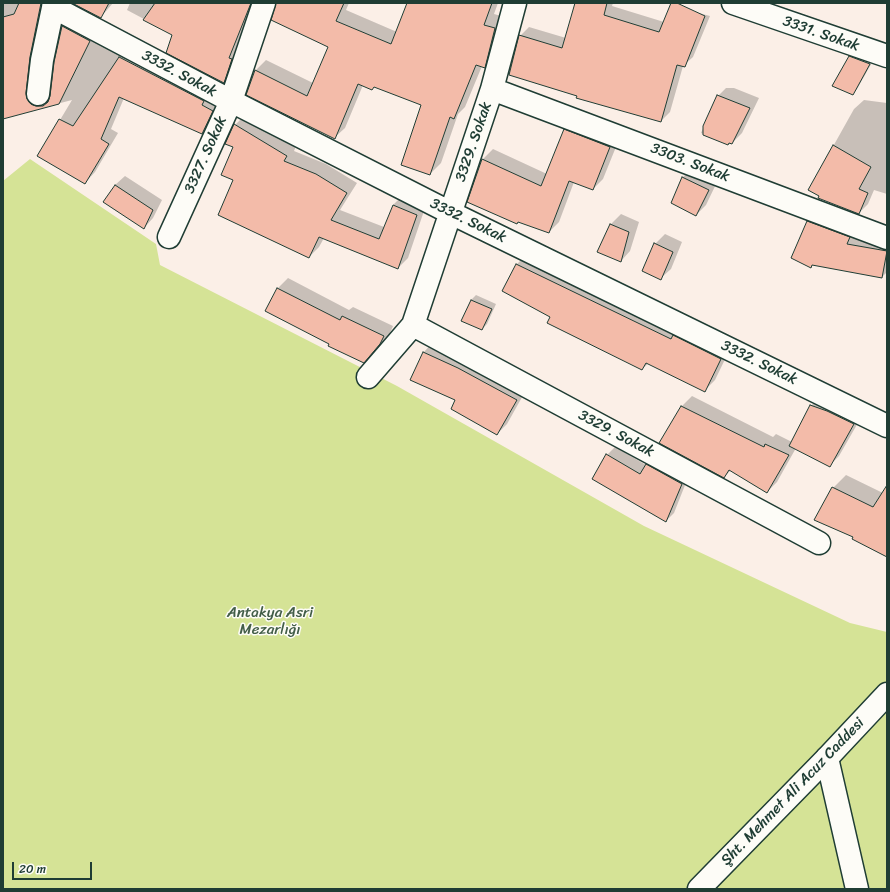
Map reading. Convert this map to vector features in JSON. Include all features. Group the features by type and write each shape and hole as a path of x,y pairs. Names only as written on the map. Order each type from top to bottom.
{"street":[{"name":"3327. Sokak","path":"169,237 231,101 264,3"},
{"name":"3329. Sokak","path":"368,377 413,325 449,212 492,89 515,3"},
{"name":"3331. Sokak","path":"733,3 887,56"},
{"name":"3332. Sokak","path":"54,5 231,101 449,212 887,426"},
{"path":"38,94 42,60 54,5"},
{"name":"3303. Sokak","path":"492,89 887,238"},
{"name":"3329. Sokak","path":"413,325 819,543"},
{"name":"Şht. Mehmet Ali Acuz Caddesi","path":"699,889 827,758 887,694"},
{"path":"827,758 857,889"}],"green space":[{"name":"Antakya Asri Mezarlığı","path":"30,159 156,244 160,265 397,386 644,526 850,623 887,632 887,889 3,889 3,181"}],"building":[{"path":"19,3 41,3 30,57 26,93 27,99 31,104 43,106 48,102 54,62 62,26 90,41 59,104 3,119 3,17 14,14"},
{"path":"72,3 109,3 101,18"},
{"path":"155,3 251,3 229,58 232,59 224,83 166,53 172,35 143,20"},
{"path":"276,3 344,3 336,21 391,44 407,3 492,3 484,25 495,28 485,68 476,65 454,119 450,117 430,175 401,165 421,105 374,87 372,90 358,84 335,139 246,95 255,70 307,96 328,47 271,20"},
{"path":"575,3 607,3 604,15 659,32 671,3 677,3 705,16 685,67 677,65 661,122 576,98 577,96 509,75 519,35 562,48"},
{"path":"849,56 870,64 853,95 832,86"},
{"path":"119,57 204,101 202,105 213,111 202,134 119,97 101,139 109,144 85,184 37,156 59,119 73,126"},
{"path":"717,95 750,108 732,144 729,143 728,145 703,135 703,126"},
{"path":"234,124 287,156 284,161 316,174 347,193 331,220 379,239 393,205 417,215 398,269 319,237 309,258 218,215 233,180 221,175 233,147 225,144"},
{"path":"564,129 610,147 593,190 569,181 549,233 518,222 517,224 467,202 482,159 541,186"},
{"path":"833,145 871,167 859,189 868,193 859,214 818,198 819,196 808,190"},
{"path":"682,177 709,190 696,216 671,203"},
{"path":"115,185 153,210 144,229 103,202"},
{"path":"807,221 850,237 847,244 887,251 882,278 812,265 811,268 791,258"},
{"path":"610,224 629,232 621,262 597,252"},
{"path":"654,243 673,252 661,280 642,271"},
{"path":"516,264 671,339 673,335 721,359 705,392 646,363 642,370 547,323 550,317 502,291"},
{"path":"277,288 340,320 342,316 384,336 380,344 364,363 328,346 329,344 265,311"},
{"path":"471,300 492,309 482,330 461,321"},
{"path":"423,352 458,368 517,400 497,435 451,409 455,400 410,380"},
{"path":"810,405 827,411 854,424 830,467 789,446"},
{"path":"681,406 764,447 765,444 789,455 767,493 729,470 724,478 659,443"},
{"path":"606,454 640,474 646,464 682,484 666,522 592,479"},
{"path":"887,485 887,557 852,539 853,537 814,520 832,487 873,507"}]}
